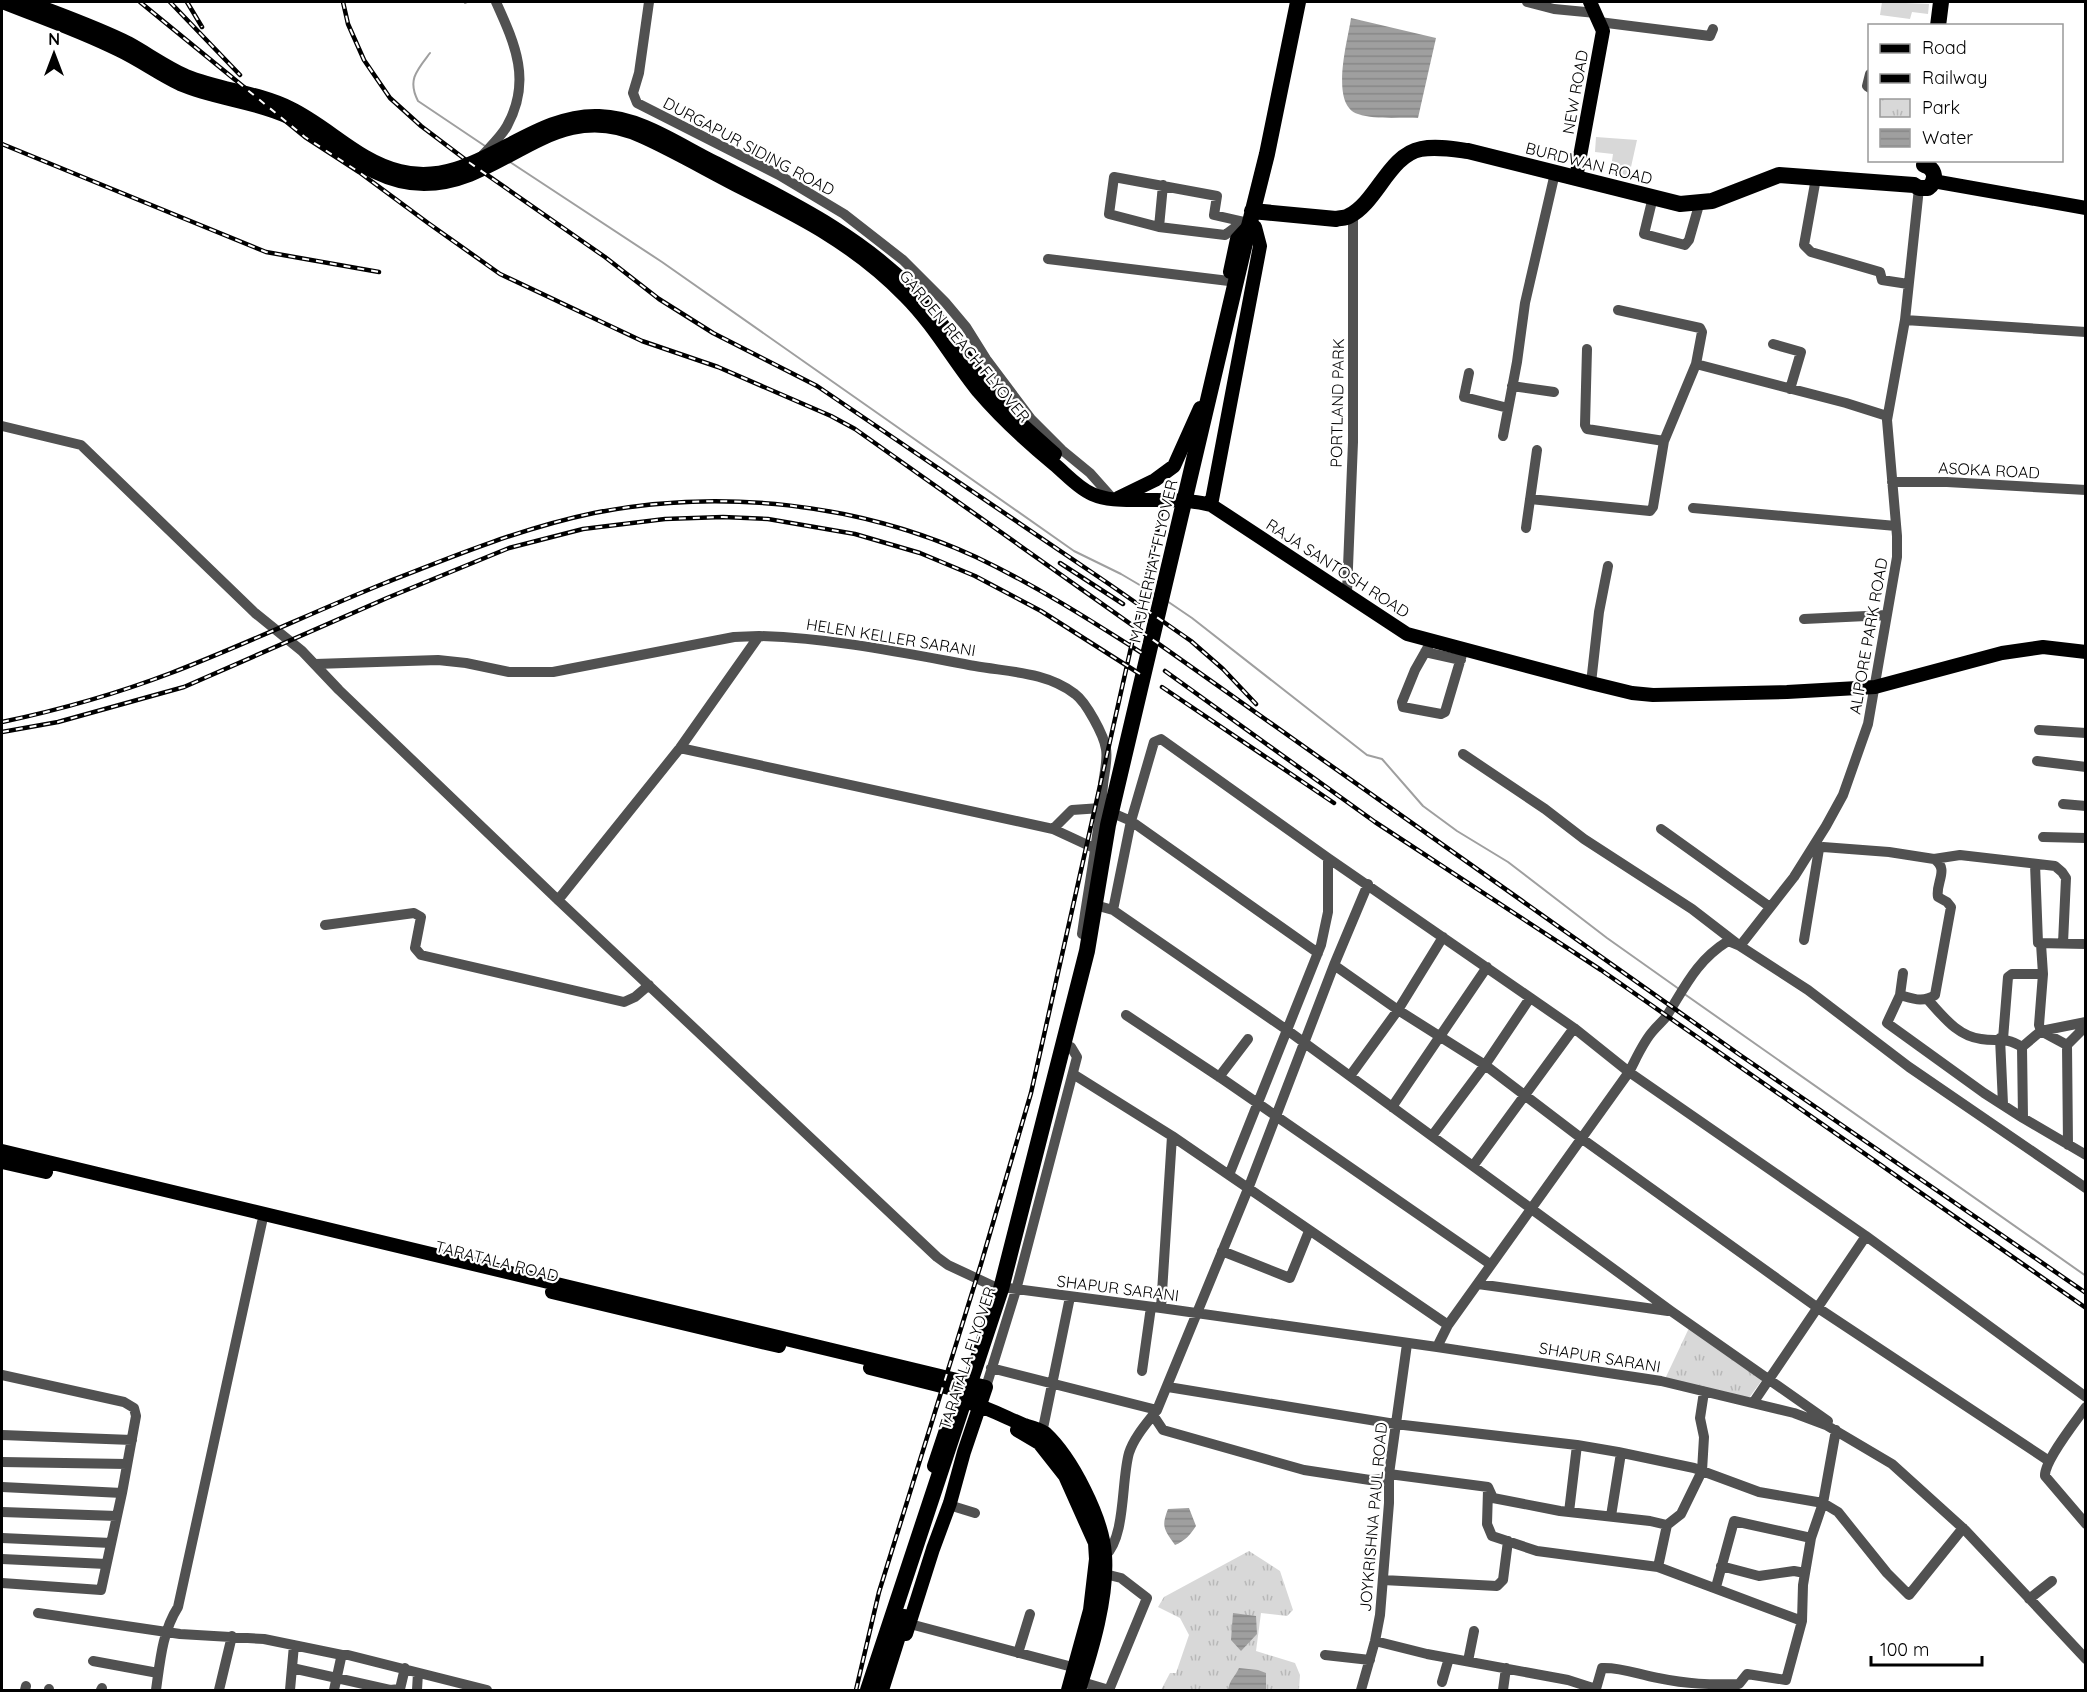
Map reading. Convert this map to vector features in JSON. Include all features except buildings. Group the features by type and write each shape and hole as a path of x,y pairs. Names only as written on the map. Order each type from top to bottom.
{"highway":[{"path":"1250,220 1267,154 1298,2"},
{"path":"1250,220 1274,155 1306,2"},
{"path":"1938,24 1941,2"},
{"name":"BURDWAN ROAD","path":"1353,213 1402,159 1420,149 1446,148 1468,151 1680,204 1712,201 1779,176 1922,185"},
{"path":"1922,185 1913,174 1915,167 1924,163"},
{"path":"1250,220 1336,219 1353,213"},
{"name":"MAJHERHAT FLYOVER","path":"1104,907 1120,824 1235,302 1250,220"},
{"path":"1067,1046 1087,951 1104,907"},
{"path":"1067,1046 1104,907"},
{"name":"TARATALA FLYOVER","path":"868,1690 880,1680 901,1624 1007,1295 1067,1046"}],"main road":[{"name":"GARDEN REACH FLYOVER","path":"2,2 100,41 181,84 210,95 285,116 358,163 385,177 406,183 439,183 461,178 553,133 570,128 588,125 610,126 642,136 814,224 857,254 883,275 915,307 944,342 976,389 1014,431 1082,482 1098,489 1108,499"},
{"name":"GARDEN REACH FLYOVER","path":"28,2 128,43 184,75 213,86 271,100 289,107 363,155 388,168 408,173 429,175 448,171 478,160 559,121 588,116 612,117 646,127 818,216 863,246 915,292 952,336 984,383 1004,406 1082,482"},
{"name":"NEW ROAD","path":"1576,178 1603,31 1595,12"},
{"path":"1922,185 2085,208"},
{"path":"1108,499 1155,480 1174,466 1198,414 1209,375 1238,239 1250,220"},
{"path":"1108,499 1178,501 1211,505 1260,246 1250,220"},
{"name":"RAJA SANTOSH ROAD","path":"1211,505 1428,646 1632,693 1664,695 1798,692 1875,687 2002,653 2043,647 2085,652"},
{"path":"2,1151 934,1373 958,1395 982,1401 1024,1432 1042,1437 1067,1459 1095,1543 1096,1559 1080,1678"},
{"name":"TARATALA ROAD","path":"2,1162 897,1374 958,1395"},
{"path":"958,1395 982,1401"},
{"path":"880,1680 873,1659 958,1395"},
{"path":"901,1624 949,1505 982,1401"},
{"path":"1068,1690 1080,1678 1102,1597 1105,1574 1103,1538 1095,1515 1077,1488"}],"street":[{"path":"478,160 506,128 516,105 519,87 519,60 496,2"},
{"name":"DURGAPUR SIDING ROAD","path":"649,2 639,73 633,93 637,103 779,176 844,214 903,260 945,302 966,327 986,359 1031,419 1062,450 1090,473 1108,499"},
{"path":"1527,2 1554,9 1595,12 1710,36 1713,29"},
{"path":"1503,436 1525,303 1556,173"},
{"path":"1114,177 1217,196 1214,215 1250,220 1225,235 1159,227 1109,214 1114,177"},
{"path":"1816,178 1804,244 1811,252 1880,272 1882,280 1908,284"},
{"path":"1159,227 1163,185"},
{"name":"ALIPORE PARK ROAD","path":"1740,946 1794,877 1817,841 1843,795 1868,724 1897,557 1887,416 1905,320 1922,185"},
{"path":"1653,197 1644,234 1685,244 1689,240 1698,203"},
{"name":"PORTLAND PARK","path":"1347,592 1353,442 1353,213"},
{"path":"1048,259 1229,280"},
{"path":"1530,499 1650,511 1653,507 1664,441 1696,364 1702,332 1700,328 1618,310"},
{"path":"1905,320 2085,332"},
{"path":"1773,345 1802,352 1790,389"},
{"path":"1587,349 1585,425 1587,429 1664,441"},
{"path":"1696,364 1887,416"},
{"path":"1469,373 1464,397 1508,408"},
{"path":"1512,386 1554,392"},
{"name":"SHAPUR SARANI","path":"2,426 81,445 255,614 315,664 339,690 558,900 937,1257 993,1286 1197,1312 1661,1381 1794,1413 1825,1424 1892,1464 1963,1528 2085,1659"},
{"path":"1526,528 1537,450"},
{"name":"ASOKA ROAD","path":"1892,482 1947,482 2085,490"},
{"path":"1693,508 1896,526"},
{"path":"1591,683 1599,612 1608,566"},
{"path":"1804,619 1887,615"},
{"path":"558,900 680,748 759,636"},
{"name":"HELEN KELLER SARANI","path":"315,664 438,660 509,672 543,672 734,637 759,636 791,637 883,648 1049,679 1075,694 1084,704 1098,728 1106,749 1101,808 1081,942 1087,951"},
{"path":"1428,646 1415,670 1402,702 1403,706 1441,714 1445,712 1462,654"},
{"path":"2039,730 2085,733"},
{"path":"1120,824 1154,742 1161,739 1574,1028 1629,1072 1866,1236 2085,1397"},
{"path":"680,748 1053,829 1094,848"},
{"path":"1463,754 1545,809 1584,839 1692,909 1740,946 1808,990 1909,1067 2085,1188"},
{"path":"2037,761 2085,766"},
{"path":"2063,804 2085,806"},
{"path":"1053,829 1072,810 1101,808 1120,824 1318,953"},
{"path":"1662,829 1770,907"},
{"path":"2043,837 2085,838"},
{"path":"1803,940 1819,849 1823,847 1889,852 1934,859 1960,855 2055,867 2066,878 2062,943"},
{"path":"1229,1174 1318,953 1328,912 1329,858"},
{"path":"1900,995 1928,1000 1935,994 1951,907 1938,897 1937,891 1942,869 1939,862 1934,859"},
{"path":"2035,864 2036,941 2041,944 2085,944"},
{"path":"1105,1556 1115,1544 1128,1455 1168,1387 1368,884"},
{"path":"1104,907 1287,1030 1671,1311 1827,1420 1836,1430 1823,1503 1811,1538 1805,1573 1802,1621 1786,1685 1747,1674"},
{"path":"325,925 414,913 422,917 415,948 422,955 624,1002 635,997 649,985"},
{"path":"1350,1076 1398,1010 1443,937"},
{"path":"1437,1347 1448,1325 1490,1264 1629,1072 1685,984 1708,954 1728,941 1740,946"},
{"path":"2041,944 2043,974 2039,1025 2041,1031 2070,1043 2085,1041"},
{"path":"1334,965 1398,1010 1441,1035 1485,1065 1581,1138 1818,1308 2049,1461"},
{"path":"1392,1107 1487,967"},
{"path":"1903,973 1900,995 1887,1023 2023,1118 2085,1155"},
{"path":"2003,1104 2001,1039 2008,977 2012,974 2043,974"},
{"path":"1432,1136 1485,1065 1530,998"},
{"path":"1928,1000 1956,1030 1982,1040 2001,1039 2015,1042 2022,1047"},
{"path":"1126,1015 1490,1264"},
{"path":"2022,1047 2041,1031 2085,1022 2084,1028 2070,1043 2068,1144"},
{"path":"1473,1166 1574,1028"},
{"path":"1219,1077 1248,1040"},
{"path":"958,1395 993,1286 1053,1053 1067,1046 1077,1057 1073,1074 1016,1290 982,1401"},
{"path":"2022,1047 2023,1118"},
{"path":"1073,1074 1229,1174 1448,1325"},
{"path":"1142,1371 1156,1307 1172,1136"},
{"path":"156,1690 159,1653 178,1607 261,1222"},
{"path":"1222,1251 1290,1278 1310,1231"},
{"path":"1753,1403 1866,1236"},
{"path":"1478,1284 1671,1311"},
{"path":"1042,1437 1070,1297"},
{"name":"JOYKRISHNA PAUL ROAD","path":"1361,1690 1375,1641 1383,1580 1389,1474 1407,1344"},
{"path":"992,1368 1155,1412"},
{"path":"2,1375 131,1405 136,1416 101,1590 2,1583"},
{"path":"1168,1387 1395,1425 1577,1445 1702,1471 1759,1492 1823,1503 1838,1512 1881,1566 1908,1595 1963,1528"},
{"path":"1658,1567 1667,1526 1680,1514 1702,1471 1704,1437 1700,1418 1704,1392"},
{"path":"2085,1407 2049,1461 2044,1476 2085,1524"},
{"path":"1155,1412 1163,1430 1304,1470 1370,1480 1381,1479 1389,1474 1488,1487"},
{"path":"2,1435 132,1440"},
{"path":"1569,1512 1577,1445"},
{"path":"1611,1516 1621,1453"},
{"path":"2,1462 127,1464"},
{"path":"2,1487 122,1492"},
{"path":"1488,1487 1493,1498 1569,1512 1650,1521 1667,1526"},
{"path":"1488,1487 1487,1524 1492,1536 1537,1551 1658,1567 1802,1621"},
{"path":"949,1505 975,1513"},
{"path":"2,1512 117,1516"},
{"path":"1716,1587 1734,1521 1811,1538"},
{"path":"2,1538 111,1543"},
{"path":"1383,1580 1497,1586 1503,1580 1508,1541"},
{"path":"2,1559 106,1564"},
{"path":"1721,1566 1759,1576 1794,1570 1805,1573"},
{"path":"901,1624 1018,1653 1109,1689 1147,1598 1121,1578 1105,1574"},
{"path":"2029,1599 2052,1581"},
{"path":"38,1613 168,1630 180,1634 232,1636 294,1645 405,1668 486,1690"},
{"path":"1018,1653 1030,1614"},
{"path":"1468,1661 1474,1631"},
{"path":"219,1690 232,1636"},
{"path":"1375,1641 1449,1658 1568,1680 1596,1689 1602,1668 1615,1667 1656,1678 1701,1685 1738,1684 1747,1674"},
{"path":"290,1690 294,1645"},
{"path":"335,1685 342,1655"},
{"path":"1325,1655 1370,1660"},
{"path":"1442,1682 1449,1658"},
{"path":"93,1661 158,1674"},
{"path":"292,1668 335,1685 390,1690 400,1689 405,1668"},
{"path":"1503,1690 1506,1668"},
{"path":"417,1690 418,1673"},
{"path":"1744,1690 1747,1674"}],"green space":[{"path":"1882,2 1929,4 1928,14 1912,12 1910,19 1880,15"},
{"path":"1596,137 1637,140 1629,176 1610,174 1613,154 1595,152"},
{"path":"1689,1328 1762,1380 1749,1398 1665,1379"},
{"path":"1249,1551 1280,1571 1293,1610 1287,1616 1261,1613 1256,1651 1295,1663 1300,1675 1299,1690 1161,1690 1170,1673 1176,1673 1189,1635 1180,1618 1158,1607 1164,1597"}],"water":[{"path":"1351,18 1436,38 1418,118 1372,117 1358,114 1349,108 1344,98 1342,85 1344,56"},
{"path":"1189,1508 1196,1526 1182,1542 1175,1545 1165,1528 1168,1509"},
{"path":"1233,1613 1256,1616 1257,1634 1241,1651 1231,1640"},
{"path":"1239,1668 1266,1673 1266,1690 1228,1690"}],"waterway":[{"path":"430,53 415,76 413,87 418,101 485,146"},
{"path":"510,162 662,262 1074,551 1155,594"},
{"path":"1167,601 1367,755 1382,759 1423,806 1457,831 1508,862 1607,938 1679,989"},
{"path":"1683,993 2086,1276"}],"railway":[{"path":"140,2 305,137 359,172 500,274 642,341 718,367 831,416 855,429 1740,1055 2086,1293"},
{"path":"170,2 240,75"},
{"path":"187,2 202,27"},
{"path":"343,2 348,24 364,60 390,98 421,126 605,257 659,299 713,333 817,386 1109,584 1191,641 1223,669 1256,704"},
{"path":"2,144 266,252 379,272"},
{"path":"2,722 87,701 150,681 385,583 541,526 594,513 642,505 690,502 788,505 885,524 931,539 976,557 1020,579 1145,655"},
{"path":"856,1690 879,1592 981,1264 1031,1093 1163,505"},
{"path":"2,732 58,722 184,687 387,598 509,548 583,529 665,519 723,517 768,519 855,534 920,553 975,576 1041,611 1140,674"},
{"path":"1060,563 1123,604"},
{"path":"1165,671 1375,822 1601,970 2086,1308"},
{"path":"1162,687 1334,803"}]}
